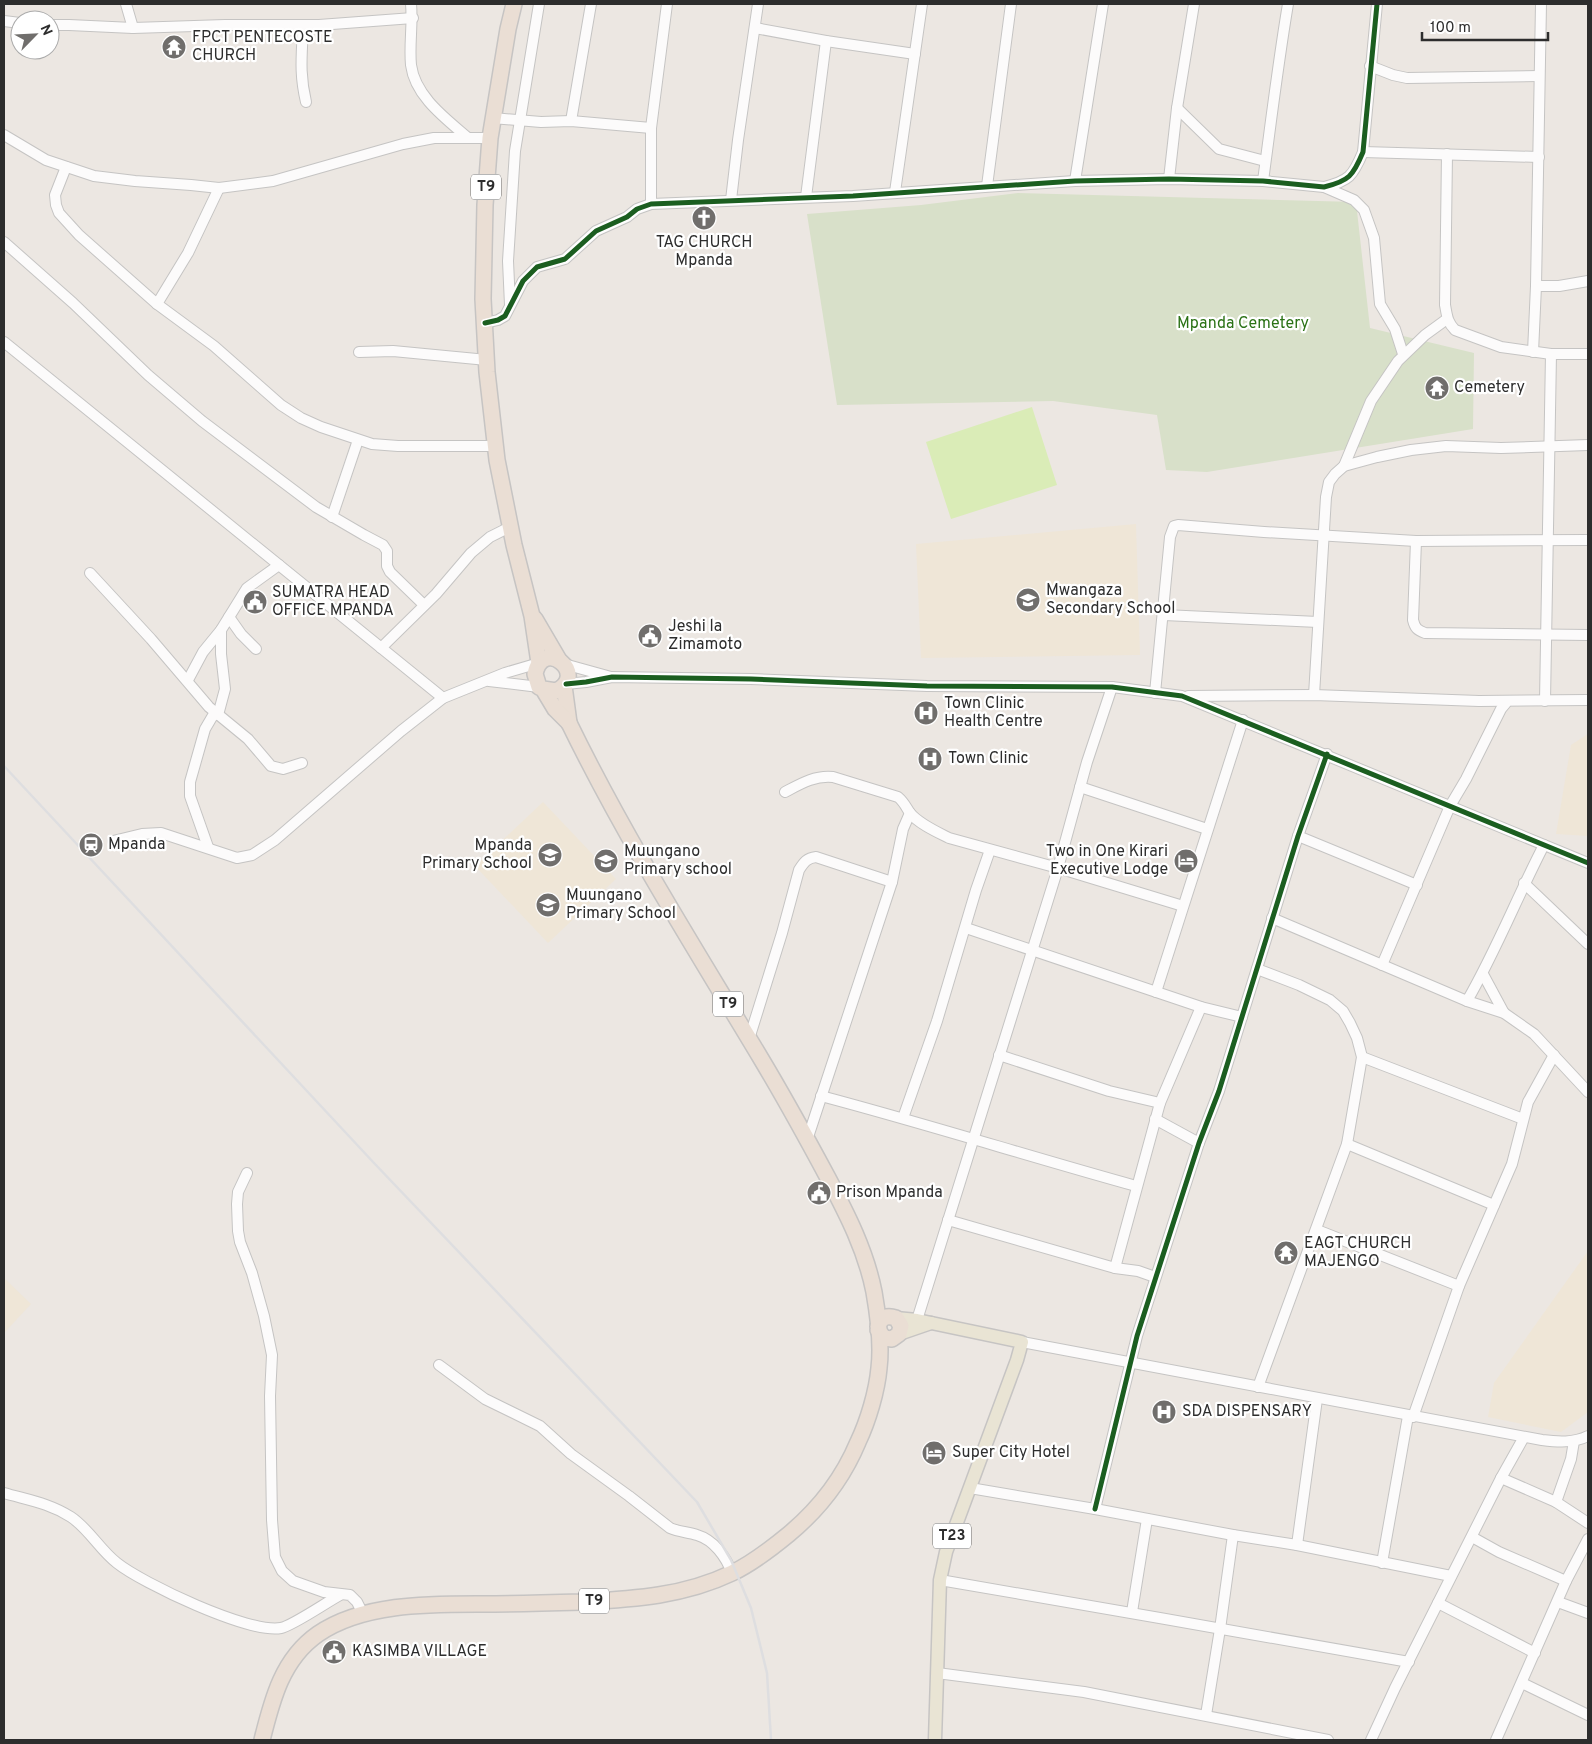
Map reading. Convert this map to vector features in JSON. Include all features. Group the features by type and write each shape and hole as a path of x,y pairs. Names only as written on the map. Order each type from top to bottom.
{"highway":[{"name":"T9","path":"262,1740 272,1700 282,1676 293,1659 317,1634 341,1621 363,1614 390,1609 451,1604 527,1604 638,1599 681,1592 710,1582 732,1573 759,1557 804,1522 826,1498 844,1471 870,1411 879,1369 878,1328 874,1290 860,1245 846,1210 808,1137 631,841 569,723 555,709 534,674 539,663 532,616 510,527 495,446 485,323 483,253 490,138 492,118 514,4"},
{"name":"T9","path":"532,616 568,670 565,685 569,723"},
{"path":"539,663 545,659 552,658 562,662"},
{"path":"541,688 556,691 565,685"},
{"name":"T9","path":"874,1290 901,1326 898,1336 879,1369"},
{"path":"894,1317 885,1317 879,1322 878,1328 884,1338 892,1339 898,1336"}],"main road":[{"path":"894,1317 1022,1342"},
{"path":"898,1336 931,1323"},
{"name":"T23","path":"935,1740 940,1580 946,1552 1022,1342"}],"street":[{"path":"126,4 133,28"},
{"path":"412,4 413,18 410,56 411,67 416,81 434,107 467,137"},
{"path":"510,308 508,236 515,151 539,4"},
{"path":"571,121 591,4"},
{"path":"651,204 651,128 667,4"},
{"path":"731,200 758,4"},
{"path":"895,192 922,4"},
{"path":"987,186 1011,4"},
{"path":"1075,181 1103,4"},
{"path":"1169,179 1177,108 1194,4"},
{"path":"1263,181 1277,87 1281,41 1288,4"},
{"path":"1324,187 1340,183 1349,177 1357,167 1363,152 1377,4"},
{"path":"1533,352 1539,157 1541,4"},
{"path":"60,24 133,28 225,25 303,26 413,18"},
{"path":"303,26 300,60 306,102"},
{"path":"755,28 915,54"},
{"path":"806,196 826,41"},
{"path":"1370,66 1393,76 1407,78 1539,76"},
{"path":"1177,108 1219,149 1266,161"},
{"path":"492,118 519,121 571,121 651,128"},
{"path":"4,136 46,160 94,176 135,182 219,188 273,181 403,144 434,138 490,138"},
{"path":"1363,152 1539,157"},
{"path":"1447,154 1445,278 1447,319 1454,330 1501,347 1551,354 1588,354"},
{"path":"66,167 55,195 59,214 79,235 157,304 214,346 281,405 301,418 321,427 372,444 398,446 495,446"},
{"path":"485,323 505,316 523,281 537,267 564,259 596,231 651,204 766,200 806,196 852,196 1075,181 1169,179 1263,181 1324,187 1354,200 1364,210 1374,238 1380,304 1395,329 1403,354"},
{"path":"157,304 188,253 219,188"},
{"path":"4,242 73,303 172,397 316,507 384,545 387,551 387,566 390,572 424,605"},
{"path":"1536,286 1559,286 1588,281"},
{"path":"1314,695 1326,497 1329,482 1344,466 1371,401 1403,354 1447,319"},
{"path":"4,342 444,698"},
{"path":"359,352 393,350 487,360"},
{"path":"1545,701 1551,354"},
{"path":"332,517 358,440"},
{"path":"1344,466 1377,457 1430,447 1501,448 1588,445"},
{"path":"1155,692 1164,615 1170,537 1174,526 1182,524 1324,536 1416,541 1588,540"},
{"path":"380,648 424,605 480,544 510,527"},
{"path":"1416,541 1413,620 1418,631 1425,633 1588,635"},
{"path":"188,680 203,652 221,630 247,588 279,565"},
{"path":"90,573 188,680 216,714 248,739 271,766 283,769 302,763"},
{"path":"1164,615 1318,622"},
{"path":"229,618 256,649"},
{"path":"208,847 190,796 190,782 205,729 216,714 225,690 221,654 221,630"},
{"path":"562,662 612,677"},
{"path":"113,841 142,834 161,833 237,858 252,855 275,840 401,731 444,698 515,669 539,663"},
{"path":"565,685 612,677 751,679 927,686 1112,687 1182,696 1314,695 1478,701 1588,700"},
{"path":"488,680 541,688"},
{"path":"917,1320 1058,868 1089,754 1112,687"},
{"path":"1182,696 1327,754 1588,863"},
{"path":"1382,965 1450,806 1466,779 1501,709 1506,703"},
{"path":"1156,992 1207,829 1244,720"},
{"path":"1095,1509 1129,1363 1155,1277 1199,1143 1219,1091 1298,836 1327,754"},
{"path":"785,792 817,777 824,776 887,792 904,802 910,813 930,828 949,838 1058,868 1183,906"},
{"path":"1080,787 1207,829"},
{"path":"808,1137 892,882 903,829 910,813"},
{"path":"1298,836 1417,885"},
{"path":"1467,1001 1483,974 1524,883 1544,845"},
{"path":"903,1118 937,1020 990,850"},
{"path":"750,1039 799,870 804,862 816,857 892,882"},
{"path":"1524,883 1588,944"},
{"path":"1272,918 1467,1001 1504,1013 1534,1034 1588,1092"},
{"path":"966,928 1182,999 1201,1007 1242,1017"},
{"path":"1257,969 1299,985 1330,1000 1343,1011 1350,1023 1357,1038 1362,1057 1347,1144 1258,1387"},
{"path":"1483,974 1504,1013"},
{"path":"1115,1268 1160,1103 1201,1007"},
{"path":"999,1055 1109,1090 1160,1103"},
{"path":"1382,1563 1411,1416 1459,1286 1512,1164 1528,1102 1554,1055"},
{"path":"1362,1057 1523,1119"},
{"path":"821,1096 942,1129 973,1140 1136,1186"},
{"path":"1155,1119 1199,1143"},
{"path":"1347,1144 1494,1206"},
{"path":"247,1173 238,1192 238,1231 264,1316 272,1355 270,1396 272,1520 275,1557 282,1571 293,1581 324,1592 350,1595 363,1614"},
{"path":"948,1220 1115,1268 1138,1270 1155,1277"},
{"path":"1317,1230 1459,1286"},
{"path":"1022,1342 1524,1437 1558,1442 1583,1440"},
{"path":"439,1366 485,1399 540,1426 571,1454 670,1528 696,1535 706,1540 722,1555 732,1573"},
{"path":"1297,1545 1317,1399"},
{"path":"1371,1740 1408,1662 1501,1478 1524,1437"},
{"path":"1556,1502 1571,1460 1583,1440"},
{"path":"1501,1478 1556,1502 1588,1523"},
{"path":"970,1488 1095,1509 1233,1536 1297,1545 1452,1576"},
{"path":"4,1492 45,1503 72,1518 116,1562 133,1574 227,1618 255,1625 280,1628 291,1624 340,1595"},
{"path":"1132,1612 1147,1519"},
{"path":"1206,1715 1233,1536"},
{"path":"1472,1537 1499,1552 1566,1581"},
{"path":"1496,1740 1566,1581 1588,1539"},
{"path":"940,1580 1132,1612 1408,1662"},
{"path":"1558,1602 1588,1613"},
{"path":"1438,1604 1535,1653"},
{"path":"937,1673 1084,1692 1328,1740"},
{"path":"1522,1683 1588,1715"}],"shaded area":[{"name":"Mwangaza Secondary School","path":"1136,524 1140,655 921,658 916,544"},
{"path":"1588,734 1588,836 1556,834 1571,745"},
{"path":"543,802 616,879 548,943 475,866"},
{"path":"1588,1251 1588,1412 1561,1432 1488,1417 1494,1383"},
{"path":"4,1278 31,1304 4,1333"}],"green space":[{"name":"Mpanda Cemetery","path":"1018,193 1356,202 1370,328 1474,353 1473,429 1207,472 1166,470 1157,415 1053,401 837,405 807,214 921,205"},
{"path":"1032,407 1057,485 951,519 926,442"}],"railway":[{"path":"4,766 374,1163 697,1502 731,1560 751,1608 767,1673 771,1740"}],"cycle path":[{"path":"485,323 505,316 523,281 537,267 565,259 596,231 627,217 637,209 651,204 853,196 1075,181 1169,179 1263,181 1324,187 1345,180 1353,172 1363,152 1377,4"},
{"path":"566,684 612,677 751,679 927,686 1112,687 1182,696 1588,863"},
{"path":"1095,1509 1137,1336 1199,1143 1219,1091 1298,836 1327,754"}],"place":[{"name":"FPCT PENTECOSTE CHURCH","path":"174,47"},
{"name":"TAG CHURCH Mpanda","path":"704,218"},
{"name":"Cemetery","path":"1437,388"},
{"name":"Mwangaza Secondary School","path":"1028,600"},
{"name":"SUMATRA HEAD OFFICE MPANDA","path":"255,602"},
{"name":"Jeshi la Zimamoto","path":"650,636"},
{"name":"Town Clinic Health Centre","path":"926,713"},
{"name":"Town Clinic","path":"930,759"},
{"name":"Mpanda","path":"91,845"},
{"name":"Mpanda Primary School","path":"550,855"},
{"name":"Muungano Primary school","path":"606,861"},
{"name":"Two in One Kirari Executive Lodge","path":"1186,861"},
{"name":"Muungano Primary School","path":"548,905"},
{"name":"Prison Mpanda","path":"819,1193"},
{"name":"EAGT CHURCH MAJENGO","path":"1286,1253"},
{"name":"SDA DISPENSARY","path":"1164,1412"},
{"name":"Super City Hotel","path":"934,1453"},
{"name":"KASIMBA VILLAGE","path":"334,1652"}]}
